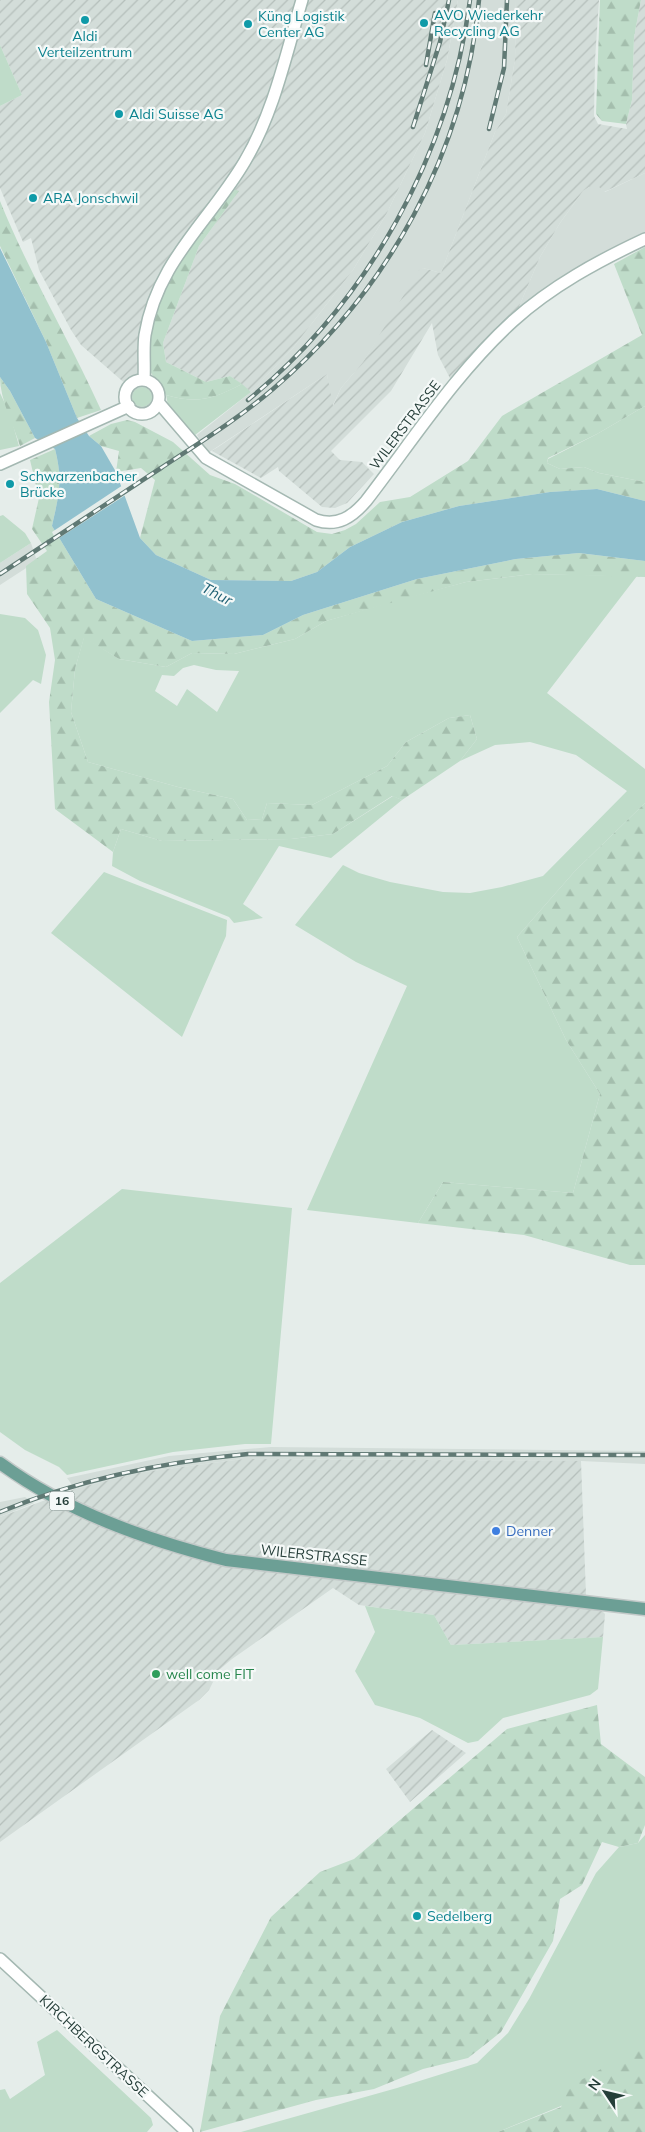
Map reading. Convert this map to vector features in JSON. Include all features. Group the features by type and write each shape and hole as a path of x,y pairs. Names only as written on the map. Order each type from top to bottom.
{"main road":[{"path":"0,464 129,406 125,396 128,386 136,380 144,380 145,336 155,300 178,252 245,161 260,130 278,81 302,0"},
{"name":"WILERSTRASSE","path":"144,380 156,388 160,403 206,458 316,520 328,523 346,519 366,501 463,374 495,338 532,305 564,282 645,239"},
{"path":"151,412 160,403"},
{"name":"WILERSTRASSE","path":"129,406 140,413 151,412 182,431"},
{"name":"WILERSTRASSE","path":"0,1463 61,1501 128,1530 182,1549 226,1560 645,1609"},
{"name":"KIRCHBERGSTRASSE","path":"0,1959 188,2132"}],"shaded area":[{"path":"0,0 458,0 447,60 425,133 387,213 353,270 293,348 251,392 230,376 206,382 166,362 163,343 199,246 238,192 196,227 140,380 128,386 81,345 71,330 39,270 31,238 23,242 0,188 0,106 22,95 0,45"},
{"path":"458,0 516,0 515,59 506,114 495,132 441,273 423,268 363,362 341,388 332,407 327,374 208,453 197,435 251,392 293,348 353,270 387,213 425,133 447,60"},
{"path":"516,0 599,0 594,116 598,124 627,129 626,124 632,100 634,37 641,0 645,0 645,173 604,192 599,187 589,187 583,191 560,223 540,257 513,321 454,386 438,355 432,323 391,391 331,451 340,460 362,462 374,474 347,503 335,508 322,507 279,471 278,467 261,478 212,451 327,374 333,406 341,388 363,362 419,270 423,268 441,273 495,132 506,114 515,59"},
{"path":"645,173 645,239 626,248 513,321 540,257 560,223 583,191 589,187 599,187 605,192"},
{"path":"31,543 37,561 0,585 0,563"},
{"path":"271,1447 645,1451 645,1464 581,1461 243,1459 136,1473 75,1489 67,1478 169,1456"},
{"path":"243,1459 581,1461 586,1595 605,1614 603,1637 451,1645 434,1615 359,1605 333,1588 232,1659 219,1670 209,1690 199,1700 0,1842 0,1517 75,1489 136,1473"},
{"path":"25,1497 34,1503 0,1517 0,1502"},
{"path":"432,1730 466,1753 410,1802 386,1769"}],"green space":[{"path":"600,0 641,0 634,37 632,100 626,124 602,121 596,114"},
{"path":"0,45 22,95 0,106"},
{"path":"227,187 239,191 199,246 163,343 166,362 206,382 230,376 242,384 223,393 205,398 177,398 166,395 145,364 155,300"},
{"path":"0,201 11,228 101,410 77,418 46,342 0,246"},
{"path":"645,247 645,406 597,434 548,458 547,463 560,469 584,467 599,473 645,482 645,501 597,489 550,492 459,506 402,522 350,547 317,572 291,581 211,580 156,555 140,538 155,480 141,468 116,472 119,451 101,446 89,436 111,424 127,420 135,422 173,442 210,475 235,484 317,532 332,534 345,530 356,524 380,502 410,497 468,461 502,416 642,335 614,264"},
{"path":"0,377 10,391 35,438 20,446 4,403"},
{"path":"242,384 251,392 195,435 168,405 166,395 187,399 205,398"},
{"path":"138,387 146,387 152,393 152,401 146,407 138,407 132,401 132,393"},
{"path":"0,393 10,414 19,446 0,450"},
{"path":"645,406 645,482 599,473 584,467 560,469 547,463 548,459 597,434"},
{"path":"55,449 59,470 59,488 52,526 96,599 192,641 263,635 303,615 417,579 516,559 579,553 645,561 645,577 532,574 466,582 326,621 295,639 234,654 192,653 166,667 119,659 84,638 75,669 71,712 88,762 178,787 233,799 247,820 262,819 267,803 312,805 387,766 406,742 449,718 470,715 477,739 460,761 402,800 392,796 333,834 291,839 162,841 121,829 113,852 55,809 49,702 55,660 50,628 27,594 26,566 47,551 32,529 39,498 30,460"},
{"path":"3,515 25,533 31,543 0,563 0,516"},
{"path":"532,574 637,576 547,693 645,769 645,803 575,871 517,937 566,1040 600,1094 573,1193 443,1182 418,1223 307,1210 407,986 356,962 295,925 343,865 359,873 390,882 443,892 470,893 543,876 627,791 576,755 530,742 495,745 460,761 477,739 470,715 449,718 406,742 387,766 312,805 267,803 262,819 247,820 233,799 178,787 88,762 71,712 75,669 84,637 119,659 166,667 192,653 234,654 295,639 326,621 466,582","holes":["194,665 216,670 239,671 217,712 187,689 177,706 155,691 162,675 174,676 183,668"]},
{"path":"0,614 25,618 38,630 46,655 41,684 33,680 0,713"},
{"path":"393,796 402,800 331,858 279,846 243,904 263,918 234,923 229,917 140,881 112,866 113,852 121,829 162,841 291,839 333,834"},
{"path":"645,803 645,1265 630,1265 524,1235 418,1223 443,1182 573,1193 600,1094 566,1040 517,937 575,871"},
{"path":"104,872 227,920 226,936 182,1037 51,933"},
{"path":"122,1189 292,1208 271,1444 245,1444 173,1452 67,1475 59,1467 25,1450 0,1432 0,1283"},
{"path":"365,1606 434,1615 451,1645 603,1637 598,1689 590,1695 503,1718 478,1741 468,1743 420,1718 375,1705 355,1671 375,1632"},
{"path":"597,1705 601,1744 645,1777 645,1825 638,1843 619,1847 602,1842 582,1885 560,1899 553,1941 501,2032 468,2058 423,2069 374,2089 316,2100 200,2132 220,2016 271,1917 320,1872 354,1859 507,1729"},
{"path":"645,1835 645,2047 561,2106 498,2132 241,2132 397,2088 477,2063 508,2033 529,1999 596,1873 619,1847 638,1843"},
{"path":"57,2030 151,2118 153,2125 147,2132 0,2132 0,2090 5,2089 10,2099 45,2075 37,2042"},
{"path":"645,2045 645,2132 498,2132 561,2107 570,2086"}],"water":[{"name":"Thur","path":"0,248 46,342 77,418 89,436 101,446 116,472 140,538 156,555 211,580 291,581 317,572 350,547 402,522 459,506 550,492 597,489 645,501 645,561 579,553 516,559 417,579 303,615 263,635 192,641 96,599 52,526 59,488 59,470 55,449 35,438 10,391 0,377"}],"pier":[{"path":"123,485 127,494 56,540 52,532"}],"railway":[{"path":"413,127 440,42 449,0"},
{"path":"248,400 291,361 330,318 366,271 396,221 423,168 444,114 460,57 470,0"},
{"path":"0,574 204,440 246,410 273,389 314,350 352,308 385,263 414,215 438,164 457,111 471,56 479,0"},
{"path":"489,129 504,68 507,0"},
{"path":"426,65 435,13"},
{"path":"0,1512 30,1500 91,1481 153,1467 248,1454 645,1455"}],"place":[{"name":"Aldi Verteilzentrum","path":"85,20"},
{"name":"AVO Wiederkehr Recycling AG","path":"424,23"},
{"name":"Küng Logistik Center AG","path":"248,24"},
{"name":"Aldi Suisse AG","path":"119,114"},
{"name":"ARA Jonschwil","path":"33,198"},
{"name":"Schwarzenbacher Brücke","path":"10,484"},
{"name":"Denner","path":"496,1531"},
{"name":"well come FIT","path":"156,1674"},
{"name":"Sedelberg","path":"417,1916"}]}
